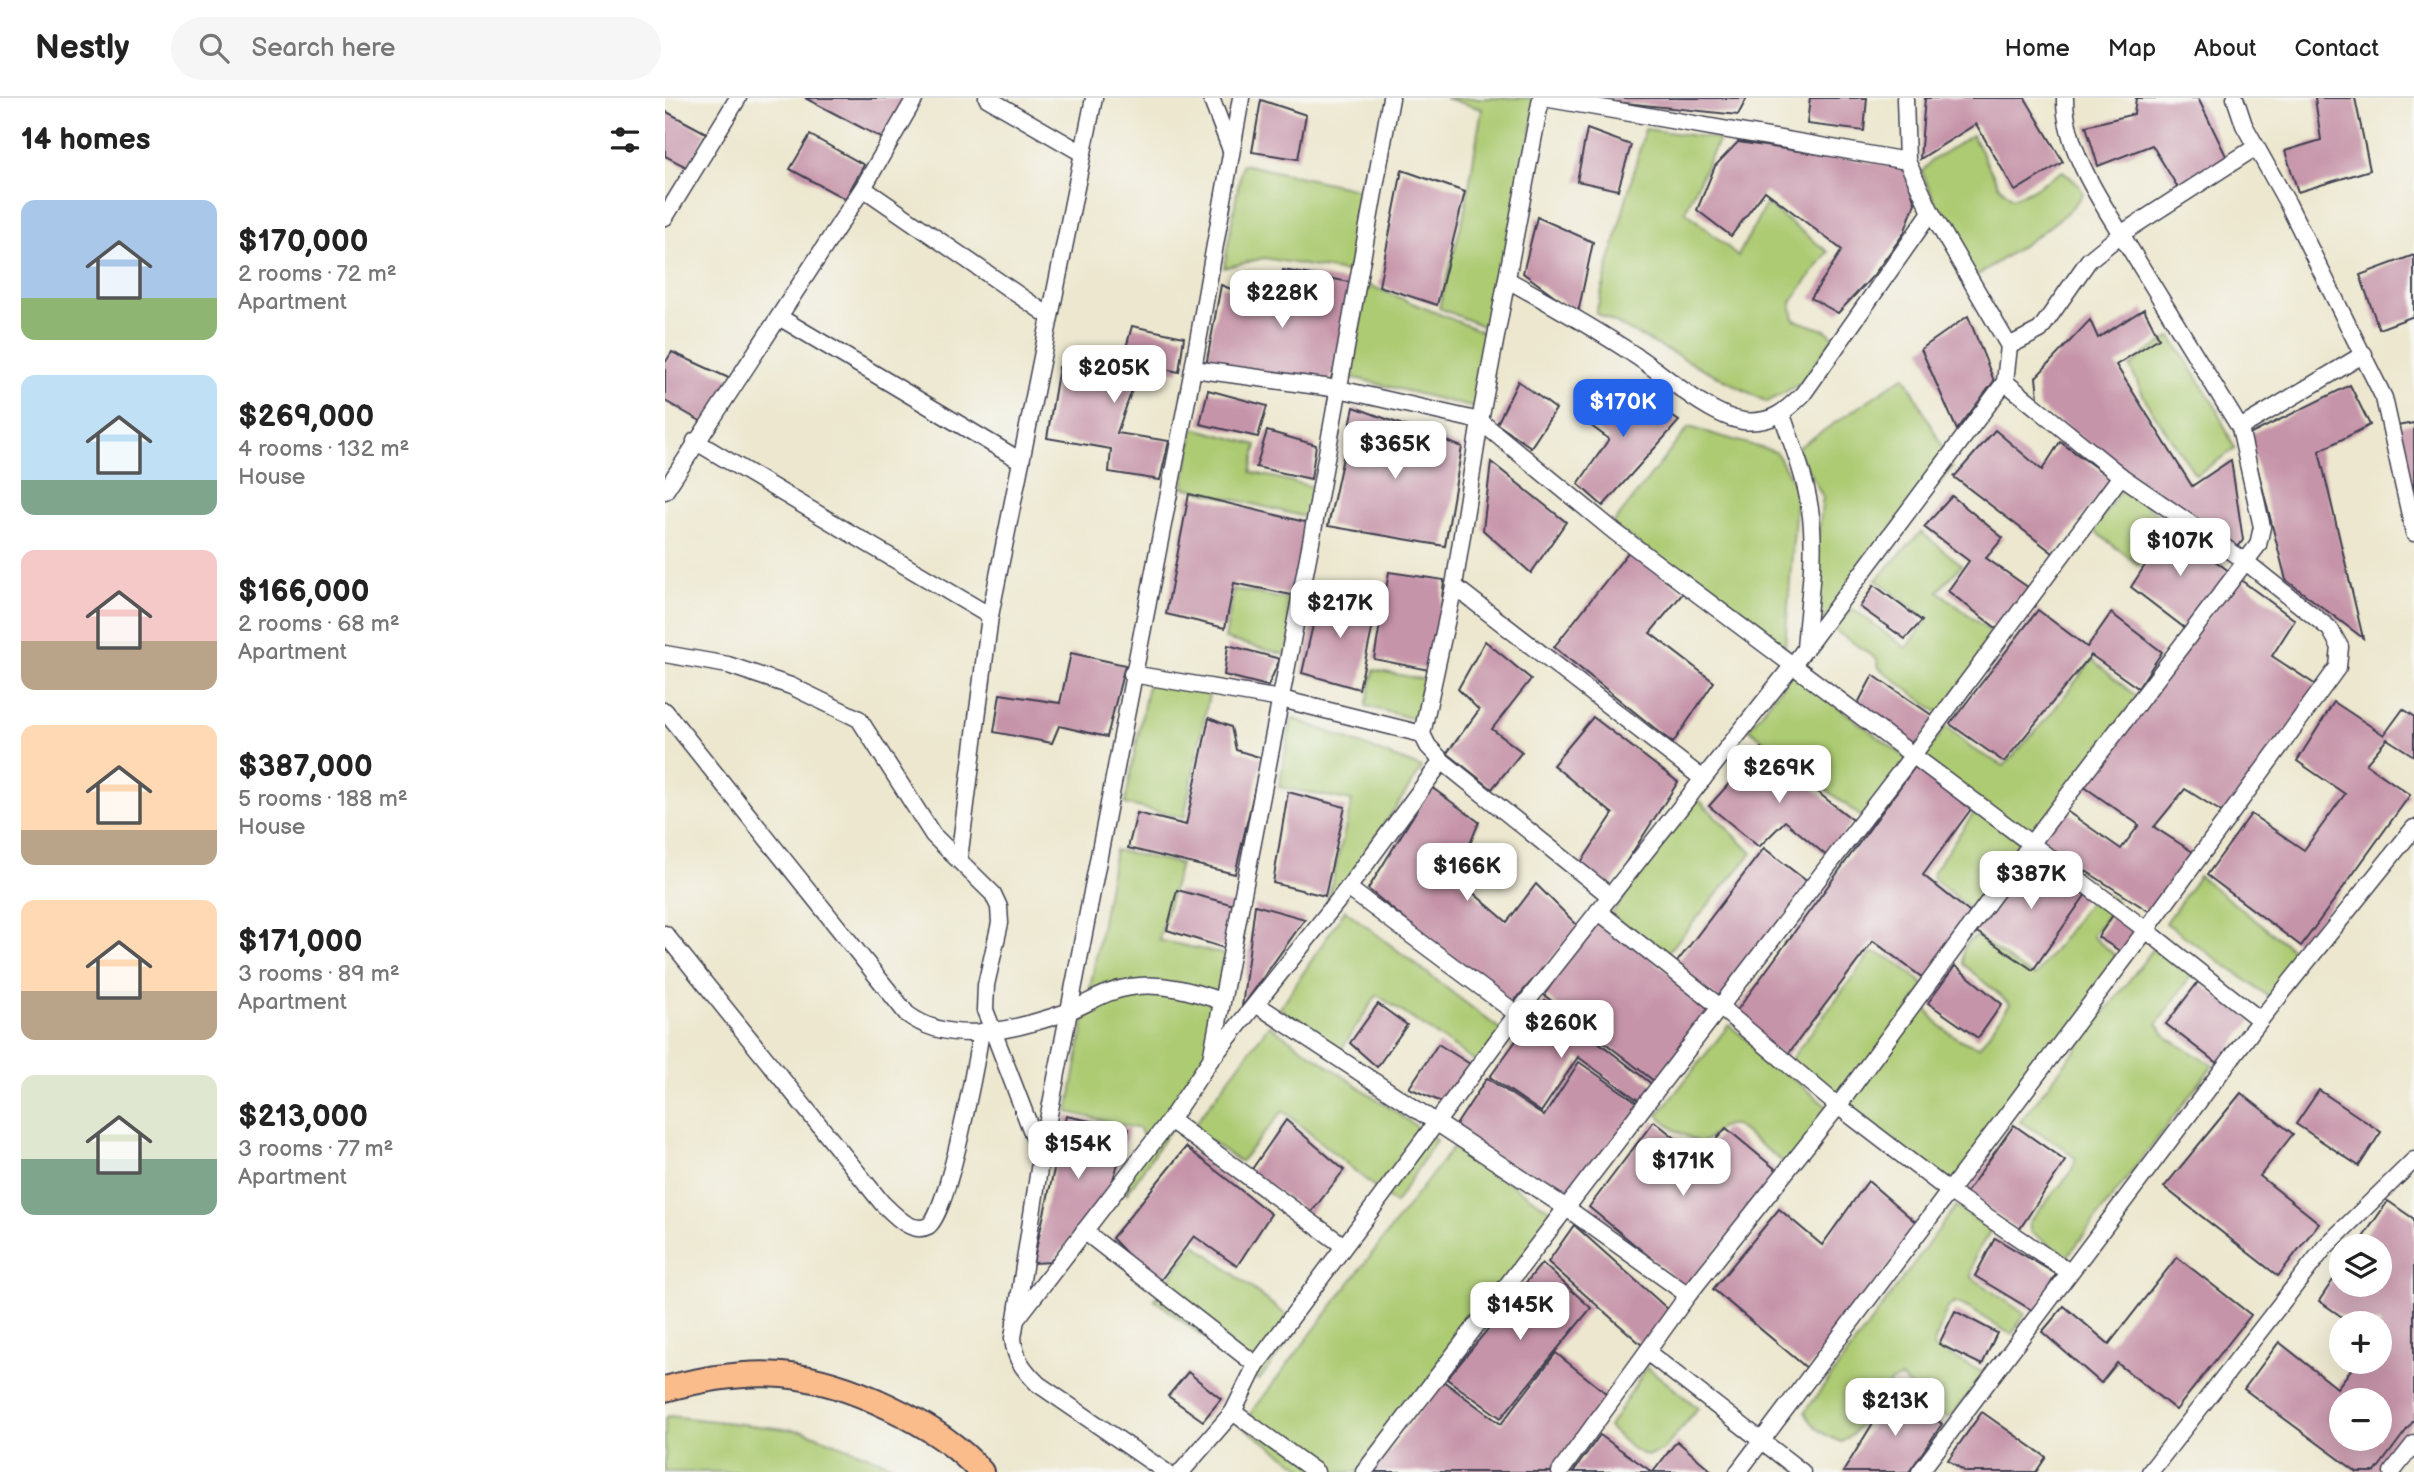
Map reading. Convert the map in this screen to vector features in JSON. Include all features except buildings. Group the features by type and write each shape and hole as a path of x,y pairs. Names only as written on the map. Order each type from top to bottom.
{"highway":[{"path":"665,1389 737,1376 783,1375 842,1388 941,1436 981,1472"}],"street":[{"path":"665,217 739,98"},
{"path":"665,491 695,441 863,188 915,98"},
{"path":"987,98 1082,153"},
{"path":"959,859 990,616 1094,98"},
{"path":"1211,98 1231,150"},
{"path":"1166,1472 1099,1428 1021,1367 1015,1354 1016,1321 1041,1156 1193,369 1241,98"},
{"path":"1212,1059 1339,389 1391,98"},
{"path":"1610,896 1442,761 1427,746 1422,734 1454,586 1480,421 1542,98 1907,161"},
{"path":"1181,1472 1233,1412 1256,1365 1517,1014 1793,665 2005,382 2009,346 1931,212 1907,161 1904,136 1906,98"},
{"path":"1560,1472 1688,1295 1837,1106 2258,545 2262,527 2240,428 2121,234 2086,170 2065,117 2051,98"},
{"path":"2065,98 2065,117"},
{"path":"2235,98 2256,148 2364,354 2384,398 2393,428 2414,533"},
{"path":"2009,346 2040,330 2089,260 2121,234 2256,148"},
{"path":"863,188 1049,316"},
{"path":"1508,280 1632,353 1718,412 1745,421 1767,421 1782,415 1803,394 1848,334 1931,212"},
{"path":"779,317 1021,461"},
{"path":"2240,428 2364,354"},
{"path":"1193,369 1339,389 1480,421 1615,532 2146,930 2260,1020"},
{"path":"1738,1472 2146,930 2338,667 2340,648 2330,629 2246,562 2121,476 2005,382"},
{"path":"1782,415 1801,470 1810,512 1812,550 1805,649"},
{"path":"695,441 990,616"},
{"path":"1364,1472 1568,1209 2121,476"},
{"path":"1454,586 1703,779"},
{"path":"665,654 727,665 791,686 859,719 933,835 993,894 999,907 1000,923 984,1000 988,1032 1041,1156"},
{"path":"1132,674 1281,699 1422,734"},
{"path":"665,711 907,1014 933,1030 988,1032 1069,1011 1101,993 1135,986 1173,987 1221,1001"},
{"path":"1016,1321 1170,1120 1212,1059 1348,888 1442,761"},
{"path":"1920,1472 2260,1020 2414,828"},
{"path":"1348,888 1517,1014"},
{"path":"1598,911 1720,1007 1837,1106 1949,1191 2069,1272"},
{"path":"665,934 882,1203 897,1218 914,1227 930,1225 936,1219 988,1032"},
{"path":"1256,1004 1568,1209 1688,1295"},
{"path":"1170,1120 1344,1246"},
{"path":"2150,1472 2325,1247 2414,1160"},
{"path":"1084,1231 1256,1365"},
{"path":"1647,1352 1803,1472"},
{"path":"1233,1412 1316,1472"},
{"path":"2392,1472 2414,1444"}],"green space":[{"path":"1445,98 1537,98 1495,331 1439,308 1465,210 1482,109"},
{"path":"1645,129 1719,139 1685,211 1738,256 1766,204 1828,252 1791,302 1794,320 1825,330 1834,337 1801,383 1767,402 1596,313"},
{"path":"1972,135 1999,186 2012,198 2028,192 2063,171 2079,185 2083,193 2064,215 2050,226 1978,275 1965,273 1922,172 1930,162"},
{"path":"1242,164 1371,192 1357,274 1264,258 1224,268"},
{"path":"1366,284 1493,336 1485,384 1475,408 1351,377"},
{"path":"2171,337 2213,402 2235,449 2196,475 2148,405 2130,367"},
{"path":"1905,376 1953,467 1805,642 1823,497 1796,449"},
{"path":"1689,427 1776,452 1797,489 1785,646 1612,525"},
{"path":"1194,428 1257,445 1251,472 1322,489 1314,519 1183,487"},
{"path":"2124,486 2166,523 2139,565 2093,530"},
{"path":"1921,532 1962,565 1938,591 1999,639 1940,714 1879,668 1877,659 1831,628 1853,609 1906,648 1928,620 1876,580"},
{"path":"1234,589 1299,602 1287,655 1225,639"},
{"path":"2092,660 2137,697 2032,838 1922,759 1946,726 1972,749 2004,766 2049,716"},
{"path":"1374,670 1432,681 1422,721 1366,706"},
{"path":"1792,673 1909,760 1864,819 1749,729"},
{"path":"1149,679 1209,694 1184,818 1125,804"},
{"path":"1292,718 1422,768 1324,914 1352,801 1279,787"},
{"path":"1697,798 1752,853 1665,956 1611,915"},
{"path":"1978,807 2028,844 1974,912 1934,879 1933,872"},
{"path":"1115,850 1180,864 1159,940 1227,955 1203,1081 1126,1195 1131,1167 1145,1140 1140,1129 1068,1112"},
{"path":"2199,876 2301,956 2271,998 2166,923"},
{"path":"2098,890 2117,902 2092,936 2123,962 1954,1191 1845,1110 1918,1012 1925,1007 1948,1032 1979,1047 2010,1004 1963,964 1963,951 1969,941 1977,936 2024,971 2035,976"},
{"path":"1345,910 1510,1037 1484,1067 1377,995 1339,1053 1280,1008"},
{"path":"2161,939 2208,969 2191,976 2157,1024 2169,1039 2213,1065 2067,1257 2031,1232 2029,1222 2070,1174 2076,1159 2063,1147 2020,1122"},
{"path":"1871,953 1892,960 1925,986 1839,1104 1788,1063"},
{"path":"1269,1025 1436,1140 1395,1204 1283,1111 1240,1162 1192,1128"},
{"path":"1729,1025 1832,1111 1788,1166 1735,1125 1720,1128 1700,1143 1673,1129 1658,1115"},
{"path":"1453,1147 1564,1219 1361,1472 1309,1472 1241,1426"},
{"path":"1956,1206 1991,1230 1975,1255 1971,1277 2025,1314 2012,1334 1954,1302 1947,1309 1933,1347 1984,1373 1950,1418 1924,1406 1902,1378 1891,1381 1852,1435 1842,1442 1830,1437 1816,1427 1805,1412"},
{"path":"1195,1244 1300,1326 1259,1380 1154,1299"},
{"path":"1647,1367 1698,1408 1663,1451 1647,1456 1631,1448 1609,1427"},
{"path":"669,1416 804,1431 911,1472 665,1472 665,1418"}]}
